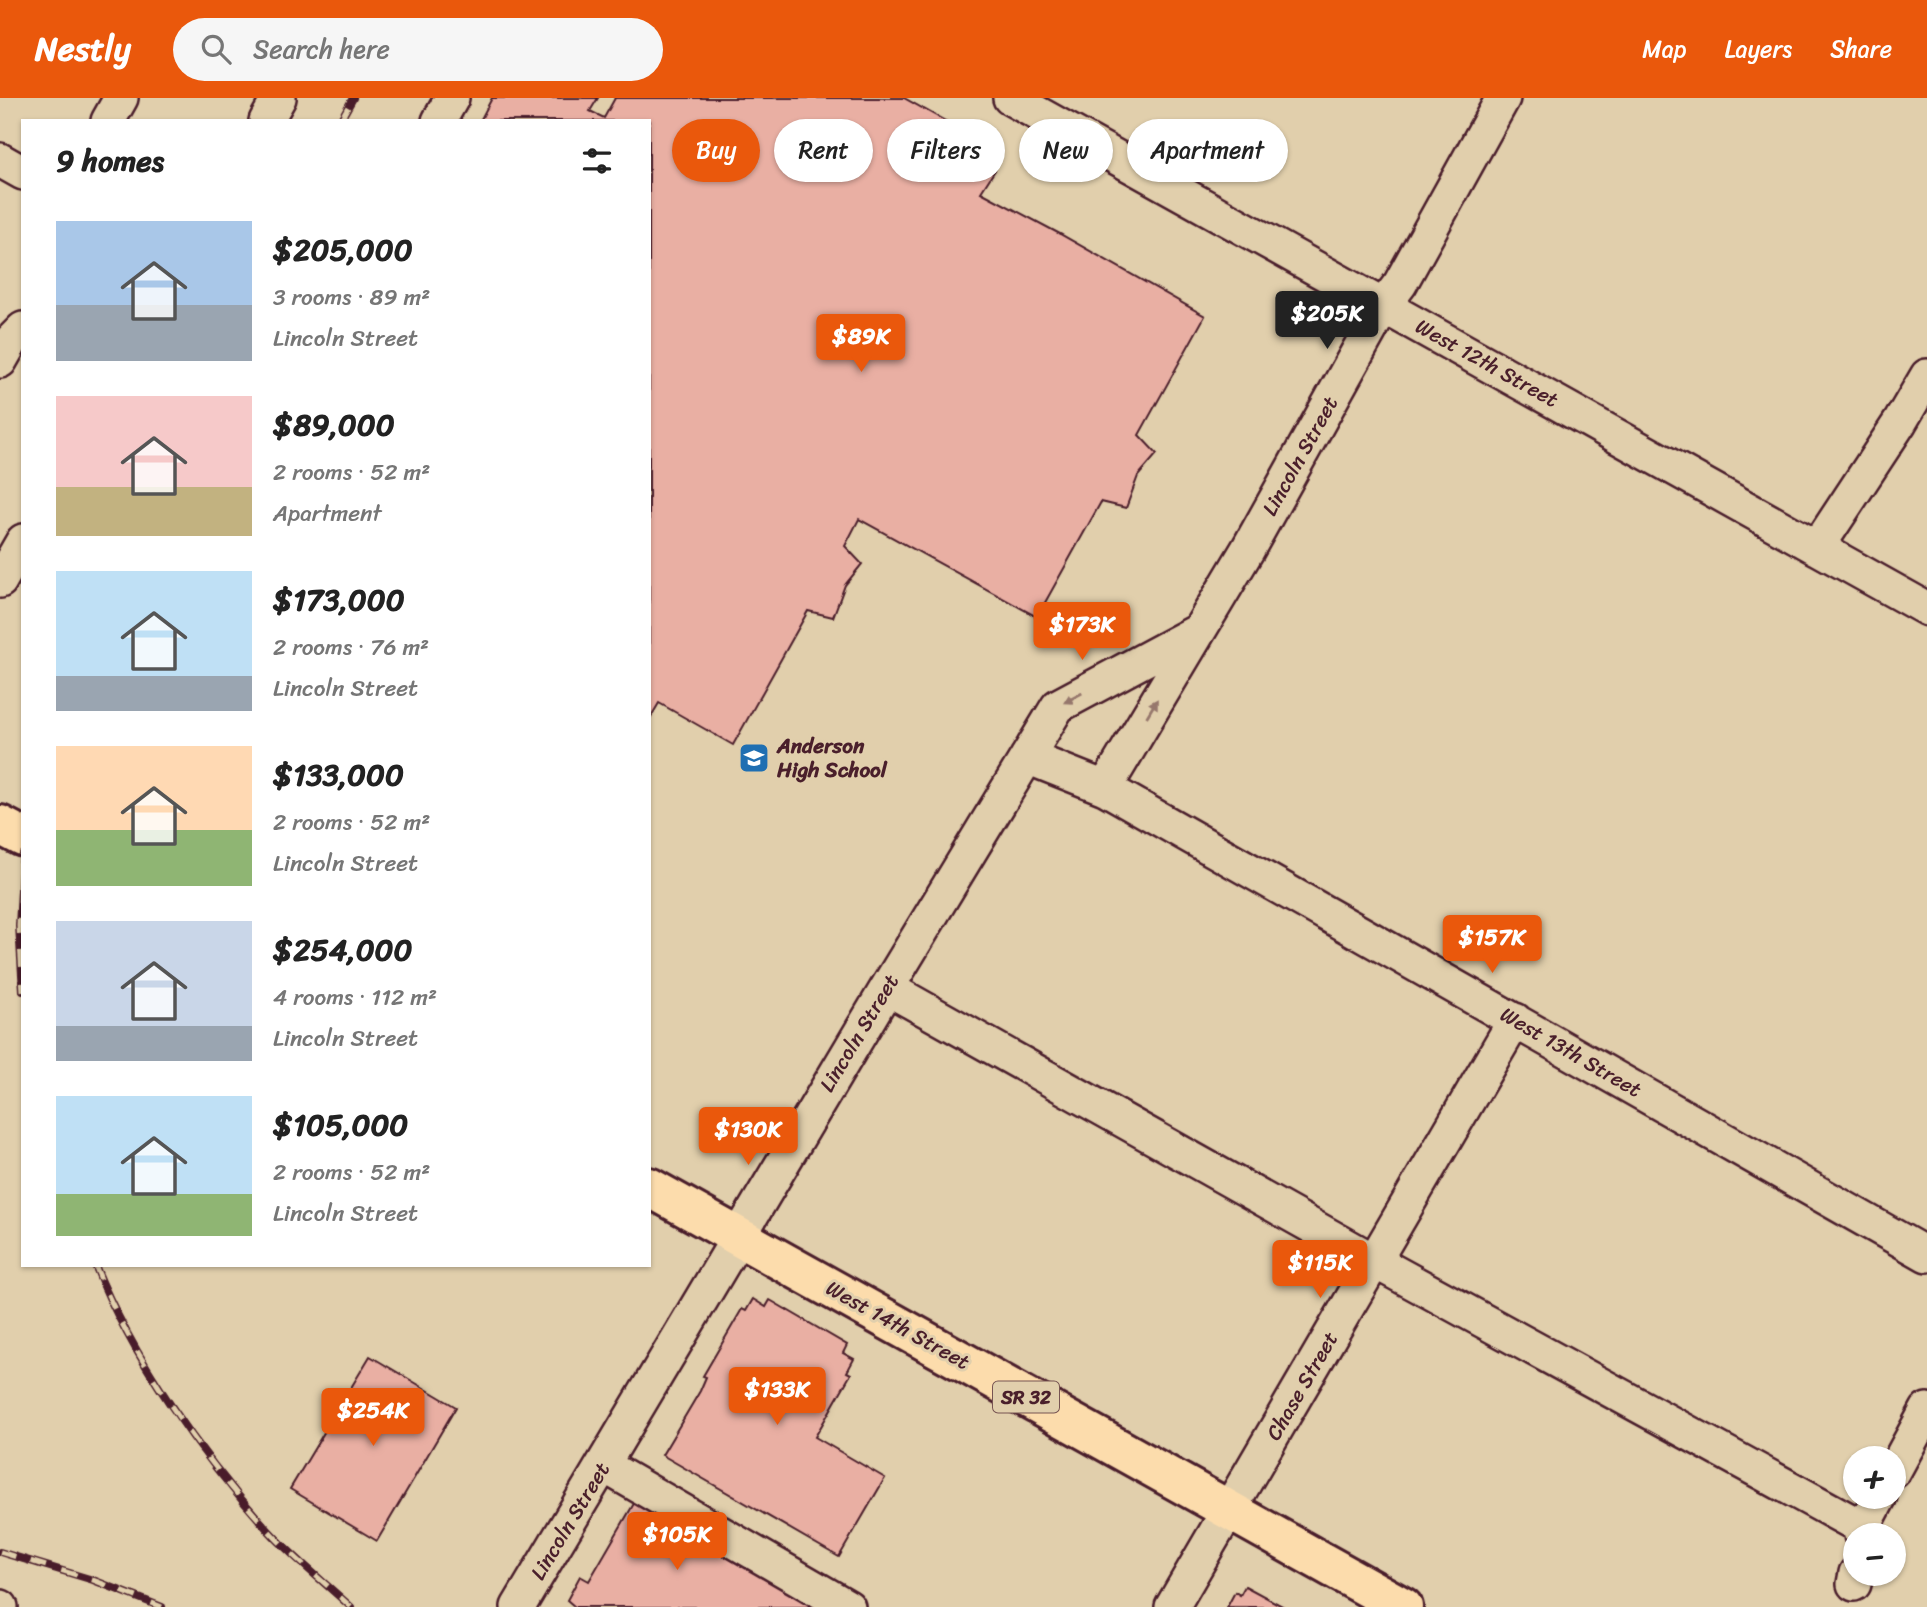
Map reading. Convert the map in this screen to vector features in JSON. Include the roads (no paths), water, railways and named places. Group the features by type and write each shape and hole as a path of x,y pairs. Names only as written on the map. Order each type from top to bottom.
{"main road":[{"path":"0,825 21,836"},
{"name":"West 14th Street","path":"651,1187 1403,1607"}],"street":[{"path":"108,119 121,98"},
{"path":"267,119 279,98"},
{"path":"440,119 452,98"},
{"name":"West 12th Street","path":"1010,98 1927,609"},
{"name":"Lincoln Street","path":"1105,788 1248,549 1503,98"},
{"path":"0,160 21,172"},
{"path":"1817,548 1927,376"},
{"path":"0,581 21,544"},
{"name":"Lincoln Street","path":"518,1607 1058,706 1198,631"},
{"name":"West 13th Street","path":"1027,757 1105,788 1927,1255"},
{"path":"887,988 1848,1523"},
{"name":"Chase Street","path":"1172,1607 1515,1020"},
{"path":"1906,1449 1927,1410"},
{"path":"603,1465 848,1607"}],"railway":[{"path":"341,119 353,98"},
{"path":"21,890 21,958"},
{"path":"96,1267 128,1335 194,1439 269,1531 351,1607"},
{"path":"0,1552 93,1580 162,1607"}],"place":[{"name":"Anderson High School","path":"754,758"}]}
